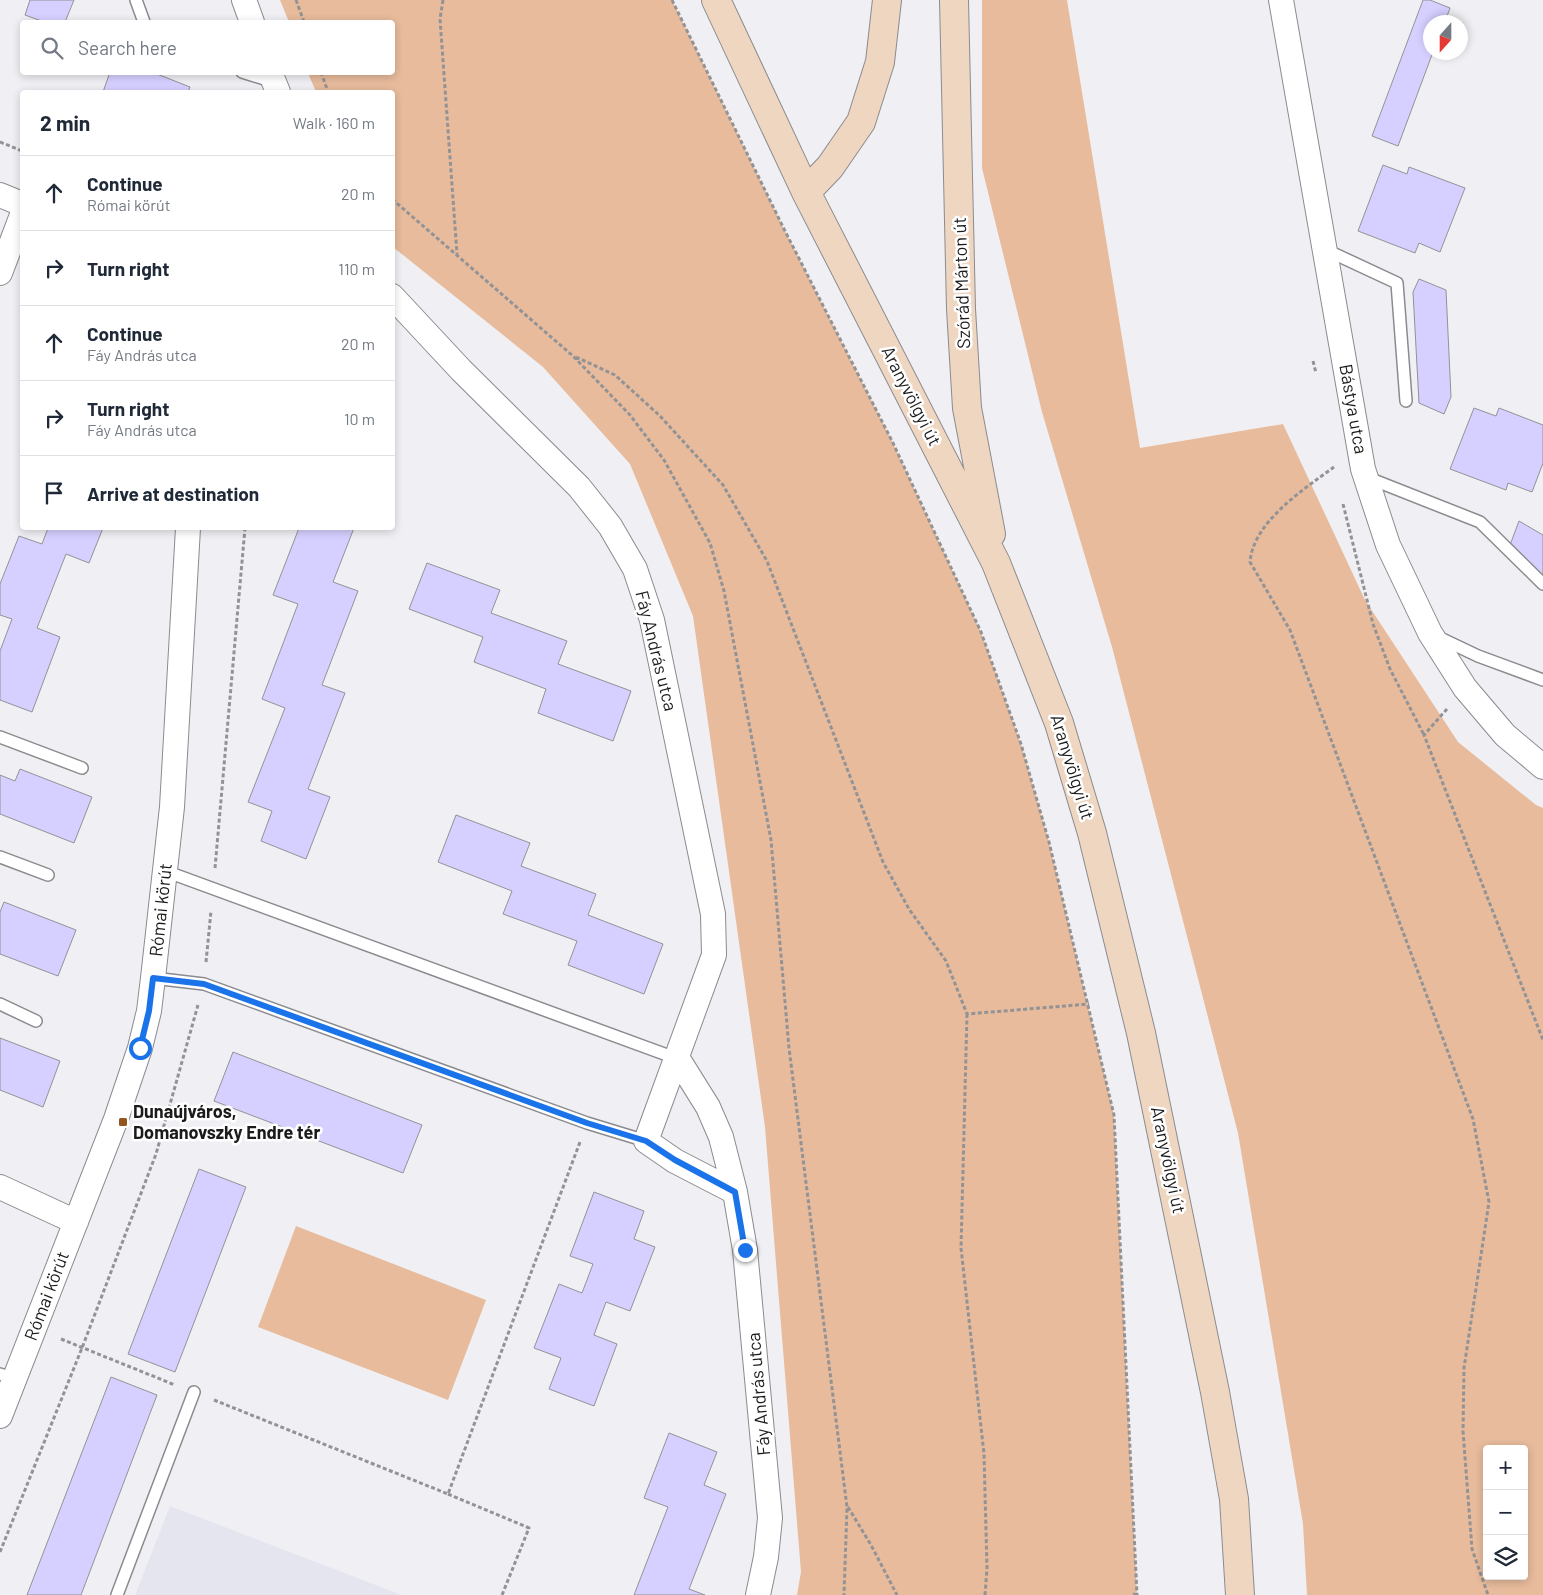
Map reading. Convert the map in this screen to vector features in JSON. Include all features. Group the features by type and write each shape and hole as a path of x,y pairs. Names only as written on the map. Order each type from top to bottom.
{"street":[{"path":"244,0 251,20"},
{"name":"Aranyvölgyi út","path":"716,0 806,192 996,563 1060,723 1092,833 1142,1033 1215,1392 1234,1500 1240,1595"},
{"path":"806,192 830,167 861,122 880,62 888,0"},
{"name":"Szórád Márton út","path":"954,0 962,309 967,408 996,563"},
{"name":"Bástya utca","path":"1281,0 1365,476 1388,545 1430,633 1465,688 1505,734 1543,767"},
{"path":"0,195 20,203"},
{"path":"0,273 20,220"},
{"name":"Fáy András utca","path":"395,299 461,370 580,487 610,526 635,569 652,620 713,914 714,955 678,1059 646,1141"},
{"name":"Római körút","path":"0,1416 7,1376 34,1328 76,1222 131,1077 149,1011 172,807 188,530"},
{"name":"Fáy András utca","path":"678,1059 708,1107 721,1137 735,1192 745,1250 770,1518 766,1557 758,1595"},
{"path":"646,1141 675,1160 735,1192"},
{"path":"0,1187 76,1222"}],"lane":[{"path":"136,0 143,20"},
{"path":"252,75 274,82"},
{"path":"1324,248 1397,283 1406,400"},
{"path":"1365,476 1480,522 1543,584"},
{"path":"1430,633 1478,656 1543,680"},
{"path":"0,737 82,768"},
{"path":"0,857 48,875"},
{"path":"166,871 678,1059"},
{"path":"153,978 204,984 587,1123 646,1141"},
{"path":"0,1004 36,1021"},
{"path":"117,1595 194,1392"}],"path":[{"path":"296,0 303,20"},
{"path":"443,0 440,18 457,255"},
{"path":"672,0 784,229 893,443 981,632 1021,744 1044,824 1089,1004 1114,1115 1135,1594"},
{"path":"322,75 327,90"},
{"path":"0,142 20,149"},
{"path":"573,356 615,375 660,416 724,485 767,561 882,862 909,910 946,961 967,1014 961,1248 984,1454 987,1568 985,1595"},
{"path":"1335,467 1293,497 1268,523 1250,552 1250,562 1290,630 1473,1119 1489,1202 1464,1368 1463,1431 1472,1549 1488,1595"},
{"path":"0,1552 82,1348 156,1154 204,984 245,530"},
{"path":"1465,688 1424,735 1543,1040"},
{"path":"967,1014 1089,1004"},
{"path":"448,1494 587,1123"},
{"path":"34,1328 529,1528 502,1595"},
{"path":"847,1507 871,1545 897,1595"}],"shaded area":[{"path":"280,0 672,0 784,229 893,443 981,632 1021,744 1049,842 1114,1115 1137,1595 797,1595 801,1572 765,1127 693,616 630,464 543,367 395,249 395,90 315,90 309,75 395,75 395,20 288,20"},
{"path":"982,0 1067,0 1140,448 1283,424 1365,600 1458,742 1536,805 1543,808 1543,1595 1307,1595 1303,1524 1238,1133 1112,647 1042,412 982,168"},
{"path":"296,1226 486,1300 448,1400 258,1327"},
{"path":"170,1506 402,1595 135,1595"}],"building":[{"path":"30,0 74,0 66,20 39,20 25,15"},
{"path":"1423,0 1430,0 1450,8 1448,15 1423,15 1423,60 1430,60 1398,146 1372,136"},
{"path":"109,75 160,75 190,87 189,90 104,90"},
{"path":"1383,165 1407,174 1409,167 1465,188 1440,252 1419,243 1415,253 1358,231"},
{"path":"1419,279 1446,290 1451,397 1444,414 1419,403 1413,292"},
{"path":"1474,408 1496,416 1499,408 1543,425 1543,463 1532,492 1508,483 1506,490 1450,469"},
{"path":"1519,521 1543,535 1543,576 1510,545"},
{"path":"47,530 102,530 89,563 66,554 37,628 60,637 32,712 0,700 0,651 12,619 0,615 0,584 19,536 42,544"},
{"path":"298,530 353,530 333,582 358,591 322,685 345,693 308,789 330,797 306,859 261,841 272,811 248,802 285,708 262,699 298,604 273,595"},
{"path":"427,563 500,590 491,613 567,641 558,664 631,691 613,741 538,713 546,689 474,662 483,637 409,609"},
{"path":"20,769 92,797 74,843 0,814 0,775 15,781"},
{"path":"456,815 530,843 521,866 596,894 588,915 663,944 644,994 568,965 577,941 503,914 512,891 438,862"},
{"path":"4,902 76,930 58,976 0,954 0,912"},
{"path":"0,1038 60,1061 43,1107 0,1090"},
{"path":"233,1052 422,1125 403,1173 214,1101"},
{"path":"199,1169 246,1187 175,1372 128,1354"},
{"path":"594,1192 644,1211 634,1239 655,1247 630,1311 606,1302 594,1335 617,1344 594,1406 549,1389 561,1358 534,1348 559,1284 582,1293 593,1264 570,1256"},
{"path":"111,1377 157,1395 81,1595 27,1595"},
{"path":"669,1433 717,1452 704,1485 726,1494 689,1589 705,1595 634,1595 668,1507 644,1498"}],"place":[{"name":"Dunaújváros, Domanovszky Endre tér","path":"123,1122"}],"route":[{"path":"140,1048 149,1011 153,978 204,984 587,1123 646,1141 675,1160 735,1192 745,1250"}]}
